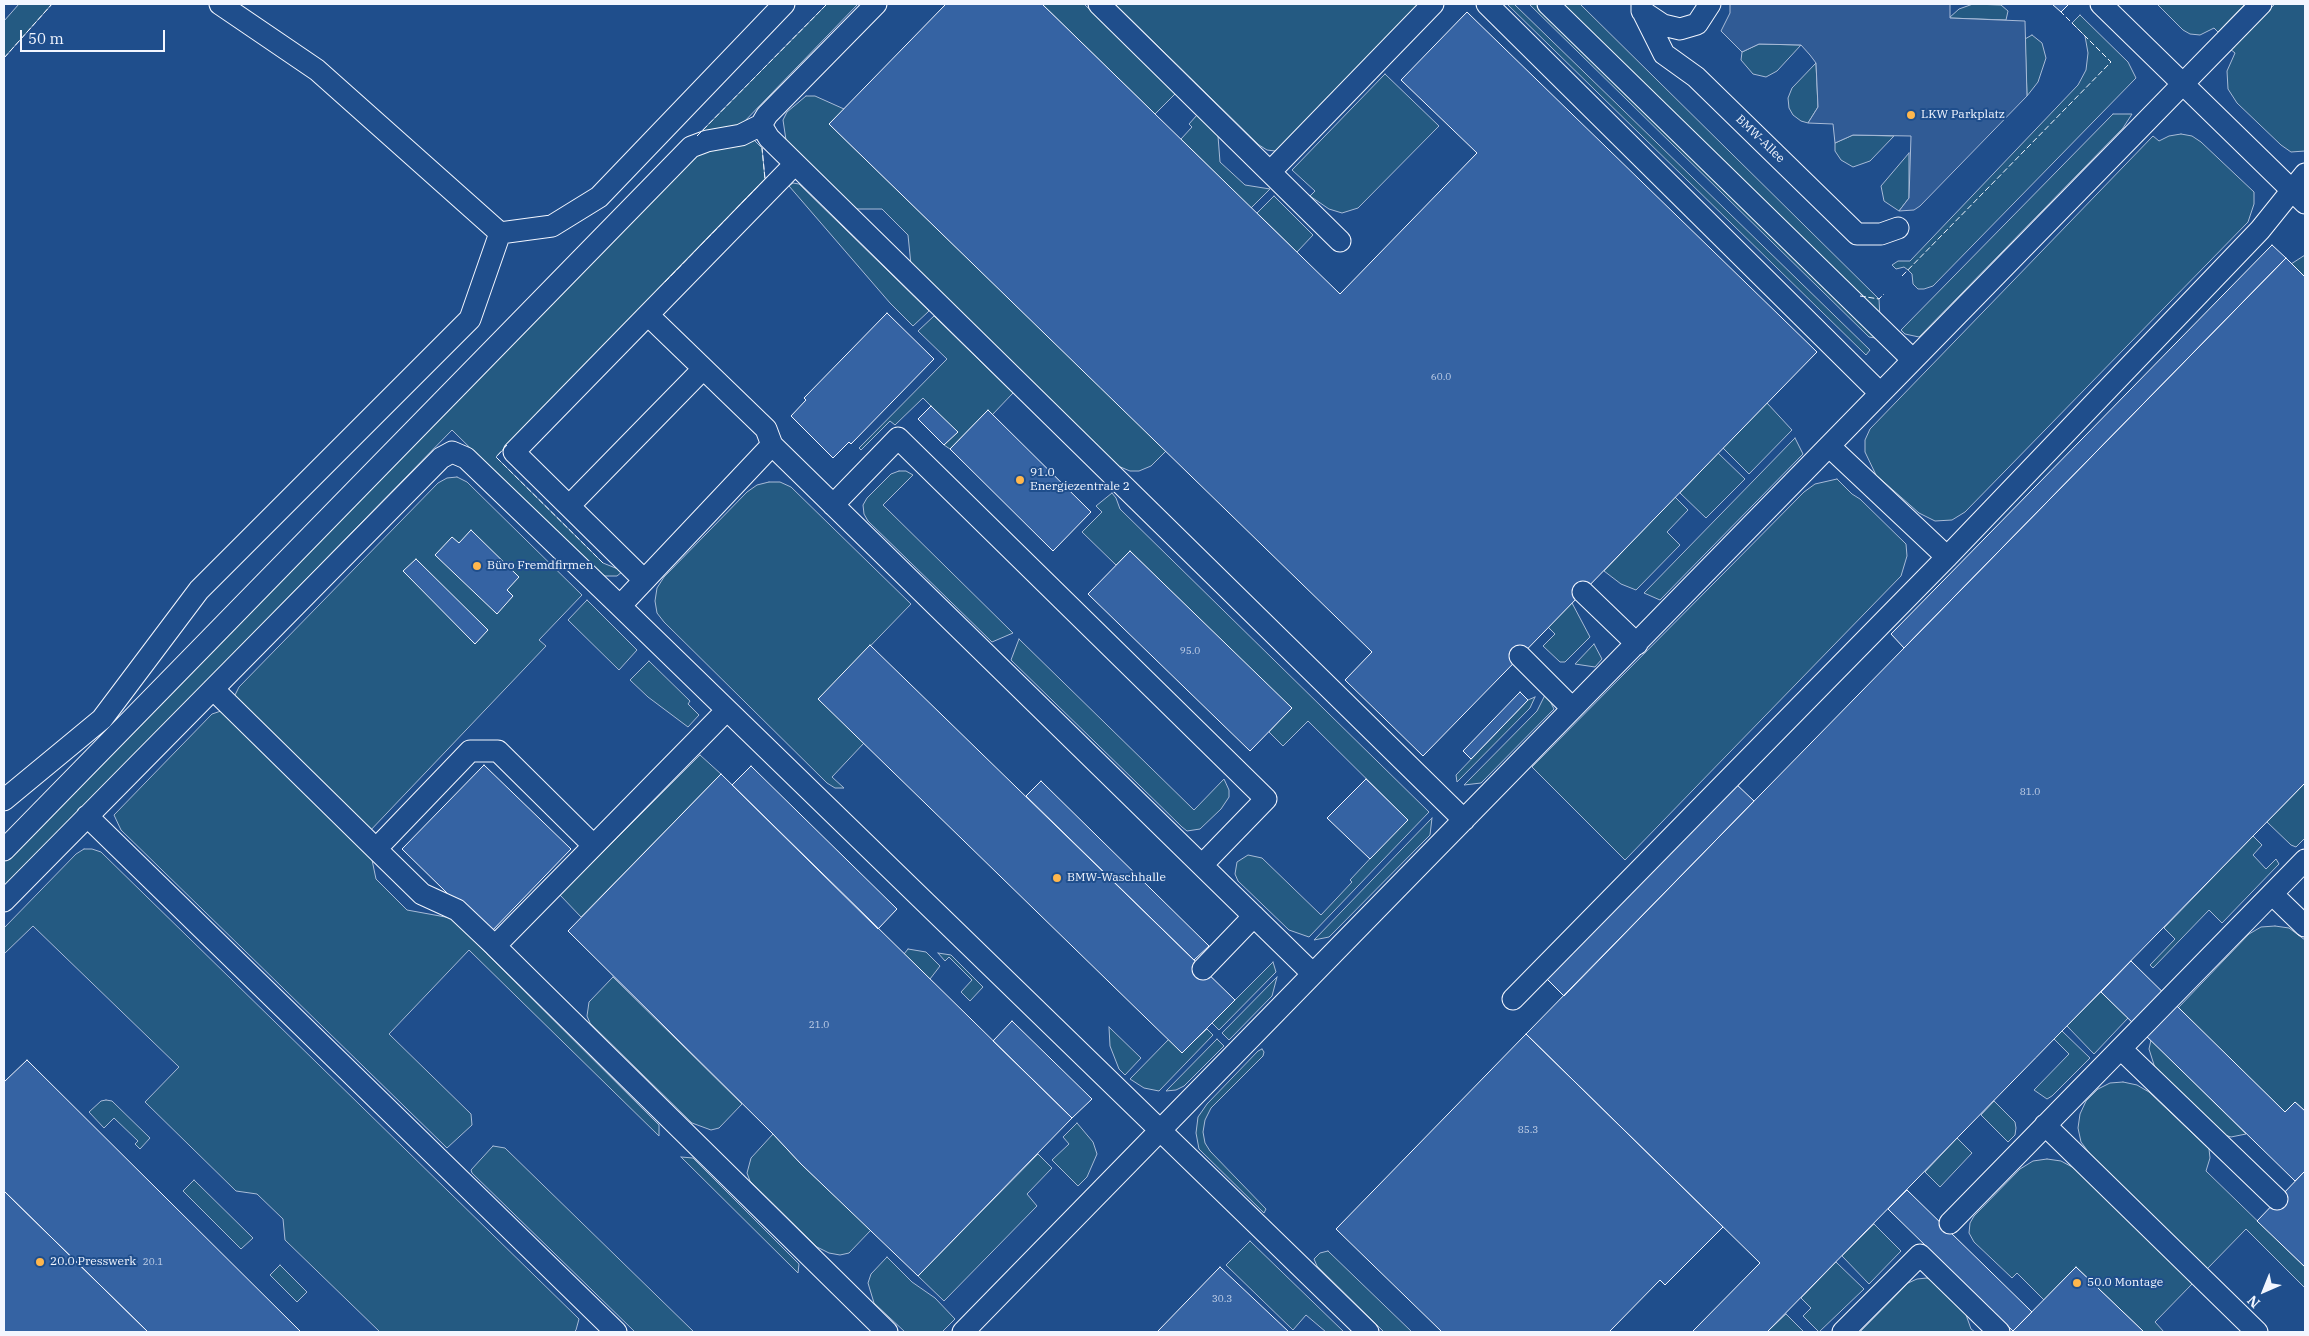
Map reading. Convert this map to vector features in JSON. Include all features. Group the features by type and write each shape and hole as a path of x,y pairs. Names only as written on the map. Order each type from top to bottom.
{"lane":[{"path":"220,4 317,70 500,233 552,226 599,197 784,4"},
{"path":"4,850 692,147 707,141 741,135 760,125 767,115 876,4"},
{"path":"1098,4 1340,241"},
{"path":"1270,172 1433,4"},
{"path":"1487,4 1880,393"},
{"path":"1548,4 1913,360"},
{"name":"BMW-Allee","path":"1642,7 1663,26 1680,29 1697,24 1710,4"},
{"path":"1513,999 1947,557 2301,189 2183,84 2101,4"},
{"path":"963,1332 2261,4"},
{"name":"BMW-Allee","path":"1642,7 1664,54 1696,77 1858,234 1881,234 1898,228"},
{"path":"760,125 769,138 795,164 1464,820"},
{"path":"644,580 514,452 795,164"},
{"path":"4,800 102,720 199,590 470,319 500,233"},
{"path":"648,315 766,429 772,445 1313,974"},
{"path":"569,506 704,369"},
{"path":"833,505 898,438 1266,799 1202,865"},
{"path":"620,606 772,445"},
{"path":"1829,446 1947,557"},
{"path":"4,901 442,458 452,452 466,458 1368,1332"},
{"path":"1583,592 1637,644"},
{"path":"1520,656 1572,708"},
{"path":"213,689 422,894 457,910 495,946 887,1332"},
{"path":"495,946 727,710"},
{"path":"376,849 470,751 498,751 593,845"},
{"path":"87,816 616,1332"},
{"path":"1950,1223 2305,860"},
{"path":"2272,894 2305,926"},
{"path":"1203,969 1254,916"},
{"path":"2121,1049 2278,1200"},
{"path":"2045,1125 2257,1332"},
{"path":"1843,1332 1920,1255 1999,1332"}],"shaded area":[{"path":"19,4 52,4 4,58 4,21"},
{"path":"827,4 858,4 740,126 762,148 765,179 496,457 603,563 623,571 617,576 605,576 595,571 452,430 4,888 4,839"},
{"path":"1042,4 1084,4 1176,93 1155,114"},
{"path":"1115,4 1419,4 1282,149 1275,151 1267,150 1259,145"},
{"path":"1507,4 1514,4 1870,350 1866,355"},
{"path":"1529,4 1580,4 1879,299 1881,339 1869,337"},
{"name":"LKW Parkplatz","path":"1730,4 1950,4 1950,18 2025,21 2027,96 1920,206 1914,210 1899,211 1909,198 1911,136 1853,135 1835,143 1833,124 1808,123 1818,107 1816,63 1810,55 1801,45 1759,44 1742,52 1721,31 1730,13"},
{"path":"1973,4 2001,5 2008,11 2006,20 1949,18 1959,9"},
{"path":"2157,4 2245,4 2218,32 2214,28 2200,35 2190,34 2183,30"},
{"path":"2275,4 2305,4 2305,151 2291,152 2281,145 2237,103 2228,89 2227,71 2235,53 2230,49"},
{"path":"2080,15 2128,62 2136,78 1933,286 1918,289 1913,284 1912,274 1908,270 1904,267 1896,269 1892,265 1898,261 1910,261 2078,85 2086,70 2088,53 2085,36 2072,23"},
{"path":"2032,35 2042,43 2046,58 2038,82 2027,96 2025,39"},
{"path":"1759,44 1801,45 1777,71 1766,77 1753,74 1741,60 1742,52"},
{"path":"1816,63 1818,107 1808,123 1801,121 1793,115 1789,108 1788,98 1792,88"},
{"path":"1385,74 1439,126 1358,208 1342,213 1329,209 1310,196 1315,191 1292,170"},
{"path":"806,96 815,96 844,109 829,124 1166,451 1151,466 1139,471 1130,471 1118,466 911,265 908,235 882,209 854,209 786,140 783,120 787,112"},
{"path":"2113,114 2132,114 2123,128 1919,337 1905,334 1901,330"},
{"path":"1197,115 1218,136 1220,162 1245,185 1270,189 1251,208 1181,139 1192,127 1189,124"},
{"path":"2181,134 2192,136 2201,142 2254,192 2254,204 2248,222 1965,512 1952,520 1935,521 1919,513 1876,475 1865,452 1865,440 1870,429 2153,136 2159,141 2169,136"},
{"path":"1853,135 1894,136 1870,161 1853,167 1841,160 1835,151 1835,143"},
{"path":"1909,153 1909,198 1899,211 1884,201 1881,186"},
{"path":"793,183 799,184 929,311 913,326 890,303 789,186"},
{"path":"1274,196 1313,235 1297,252 1257,213"},
{"path":"2305,255 2305,277 2291,264"},
{"path":"934,316 1013,393 992,415 987,411 950,449 944,445 957,432 923,398 895,425 890,421 861,450 859,448 947,359 918,331"},
{"path":"1767,403 1792,430 1749,474 1723,448"},
{"path":"1795,438 1803,454 1660,600 1644,593"},
{"path":"1718,453 1745,479 1706,518 1680,493"},
{"path":"906,471 913,475 883,505 1013,633 992,642 868,521 864,514 863,505 867,498 891,474"},
{"path":"457,477 467,482 582,595 539,640 546,646 367,834 234,697 239,687 438,483 447,478"},
{"path":"1837,479 1906,544 1907,556 1901,576 1625,860 1532,767 1804,492 1815,484"},
{"path":"780,482 791,487 911,604 819,699 864,743 832,777 844,788 835,788 827,783 657,613 655,601 657,588 664,577 747,492 757,485"},
{"path":"1112,493 1120,509 1429,812 1309,937 1289,930 1238,881 1235,874 1237,862 1248,855 1262,858 1321,915 1352,882 1350,880 1407,819 1308,721 1283,746 1269,732 1291,708 1130,551 1116,565 1082,532 1102,512 1096,506"},
{"path":"1675,497 1688,510 1667,532 1680,545 1636,590 1621,584 1604,571"},
{"path":"587,600 637,650 619,670 568,620"},
{"path":"1572,603 1590,637 1565,662 1560,662 1543,646 1555,634 1548,627"},
{"path":"1019,639 1194,810 1224,779 1229,790 1229,797 1221,809 1200,829 1187,831 1182,827 1011,660"},
{"path":"1594,644 1602,659 1595,667 1575,664"},
{"path":"649,661 690,701 688,704 699,715 688,727 648,697 630,680"},
{"path":"1546,693 1554,709 1481,783 1464,785 1537,711"},
{"path":"1535,697 1530,708 1457,782 1456,775 1528,700"},
{"path":"221,711 371,855 376,879 407,910 451,918 659,1125 659,1136 469,950 389,1034 471,1114 472,1125 447,1148 121,830 114,815 212,714"},
{"path":"700,755 721,774 581,917 560,895"},
{"path":"2305,783 2305,838 2296,847 2291,845 2267,822"},
{"path":"1432,818 1430,835 1329,937 1314,940"},
{"path":"2253,836 2262,845 2253,855 2266,869 2276,859 2279,864 2222,923 2209,910 2153,968 2150,965 2175,939 2164,928"},
{"path":"84,849 101,852 579,1319 576,1330 574,1332 380,1332 285,1240 283,1219 257,1194 236,1191 145,1102 179,1067 33,926 4,954 4,928 76,854"},
{"path":"2261,927 2289,928 2305,940 2305,1111 2295,1102 2285,1112 2178,1008 2249,934"},
{"path":"908,949 926,952 940,966 930,979 904,954"},
{"path":"938,953 951,955 983,987 970,1001 961,992 972,980 949,957 945,961"},
{"path":"1273,962 1276,972 1219,1030 1212,1023"},
{"path":"613,977 742,1104 719,1128 711,1130 692,1123 590,1023 587,1016 589,1002"},
{"path":"1277,977 1272,996 1229,1040 1222,1033"},
{"path":"2101,992 2128,1018 2094,1054 2067,1026"},
{"path":"1109,1027 1141,1058 1125,1075 1119,1069 1110,1046"},
{"path":"1207,1029 1213,1035 1159,1091 1144,1088 1130,1079 1169,1039 1182,1052"},
{"path":"2062,1031 2090,1058 2047,1099 2034,1090 2069,1054 2054,1039"},
{"path":"1217,1039 1224,1046 1184,1086 1176,1090 1166,1091"},
{"path":"2151,1040 2246,1134 2231,1137 2222,1134 2155,1068 2149,1049"},
{"path":"1262,1049 1264,1052 1263,1056 1211,1108 1205,1120 1203,1132 1205,1143 1210,1151 1266,1209 1264,1213 1199,1149 1196,1133 1198,1117 1207,1104"},
{"path":"2123,1082 2137,1085 2149,1092 2209,1149 2210,1158 2206,1171 2305,1267 2305,1288 2246,1229 2207,1269 2090,1154 2081,1142 2078,1128 2080,1114 2086,1101 2098,1089 2110,1083"},
{"path":"101,1101 112,1101 150,1138 140,1149 135,1144 138,1141 114,1118 104,1128 89,1112"},
{"path":"1994,1101 2015,1122 2015,1135 2008,1142 1981,1115"},
{"path":"1077,1123 1093,1142 1097,1154 1087,1177 1078,1186 1052,1160 1069,1144 1063,1137"},
{"path":"773,1134 801,1164 871,1230 849,1253 840,1255 829,1253 817,1247 750,1181 747,1173 751,1158"},
{"path":"1957,1138 1972,1153 1940,1187 1925,1172"},
{"path":"493,1146 505,1148 694,1332 635,1332 472,1173 471,1170"},
{"path":"1038,1154 1052,1168 1027,1194 1037,1206 944,1301 918,1276"},
{"path":"681,1157 693,1158 799,1264 798,1273"},
{"path":"2047,1159 2061,1161 2074,1168 2193,1283 2155,1322 2164,1332 2144,1332 2076,1267 2044,1300 2017,1273 2012,1278 1974,1242 1969,1233 1970,1223 1974,1216 2020,1169 2033,1161"},
{"path":"194,1180 253,1238 241,1249 183,1191"},
{"path":"1874,1224 1901,1251 1869,1284 1842,1256"},
{"path":"1250,1241 1344,1332 1326,1332 1306,1315 1293,1330 1226,1265"},
{"path":"1328,1251 1412,1332 1384,1332 1317,1266 1314,1259 1320,1253"},
{"path":"887,1257 912,1282 935,1298 955,1319 942,1332 905,1332 874,1303 868,1283 871,1274"},
{"path":"1836,1262 1864,1289 1819,1332 1803,1316 1811,1308 1801,1298"},
{"path":"280,1265 307,1292 297,1302 270,1275"},
{"path":"1927,1278 1935,1281 1964,1309 1971,1329 1975,1332 1860,1332 1908,1283 1917,1279"},
{"path":"1786,1314 1804,1332 1767,1332"}],"building":[{"path":"946,4 1042,4 1340,294 1477,153 1401,80 1467,12 1817,352 1423,756 1345,680 1372,652 829,124"},
{"path":"2052,4 2069,4 2061,12"},
{"path":"2272,245 2286,258 1904,648 1891,634"},
{"path":"2286,258 2305,277 2305,783 1767,1332 1692,1332 1760,1263 1526,1034"},
{"path":"887,313 934,359 851,444 849,442 833,458 791,416 806,400 804,398"},
{"path":"931,406 958,432 944,445 918,419"},
{"name":"91.0 Energiezentrale 2","path":"988,410 1091,512 1053,551 950,449"},
{"name":"Büro Fremdfirmen","path":"471,530 519,577 507,590 513,596 497,614 435,555 452,537 459,543"},
{"path":"1130,551 1292,708 1250,751 1088,594"},
{"path":"416,559 488,630 475,644 403,571"},
{"name":"BMW-Waschhalle","path":"870,645 1235,1000 1182,1053 818,699"},
{"path":"1520,692 1528,700 1471,759 1463,751"},
{"path":"484,765 571,849 489,934 402,849"},
{"path":"751,766 897,909 878,929 732,785"},
{"path":"721,774 1072,1118 918,1276 801,1164 568,931"},
{"path":"1366,779 1408,820 1370,859 1327,818"},
{"path":"1041,781 1209,946 1194,960 1026,796"},
{"path":"1734,782 1754,801 1564,996 1544,976"},
{"path":"2131,961 2285,1112 2295,1102 2305,1111 2305,1171 2295,1181 2101,992"},
{"path":"1012,1021 1092,1099 1072,1118 993,1041"},
{"path":"1526,1034 1723,1227 1665,1285 1660,1280 1609,1332 1442,1332 1336,1229"},
{"path":"27,1060 301,1332 148,1332 4,1191 4,1082"},
{"path":"2305,1171 2305,1267 2257,1221"},
{"path":"1907,1190 2032,1312 2013,1331 1888,1209"},
{"name":"20.0 Presswerk","path":"4,1191 148,1332 4,1332"},
{"path":"1220,1267 1289,1332 1157,1332"},
{"name":"50.0 Montage","path":"2076,1267 2144,1332 2012,1332"}],"fence":[{"path":"4,58 52,4"},
{"path":"697,136 827,4"},
{"path":"1902,276 2111,62 2061,12"},
{"path":"665,282 765,179 762,148"},
{"path":"1860,296 1879,299 1884,294"},
{"path":"507,445 496,457 603,563"}],"place":[{"name":"LKW Parkplatz","path":"1911,115"},
{"name":"91.0 Energiezentrale 2","path":"1020,480"},
{"name":"Büro Fremdfirmen","path":"477,566"},
{"name":"BMW-Waschhalle","path":"1057,878"},
{"name":"20.0 Presswerk","path":"40,1262"},
{"name":"50.0 Montage","path":"2077,1283"}]}
